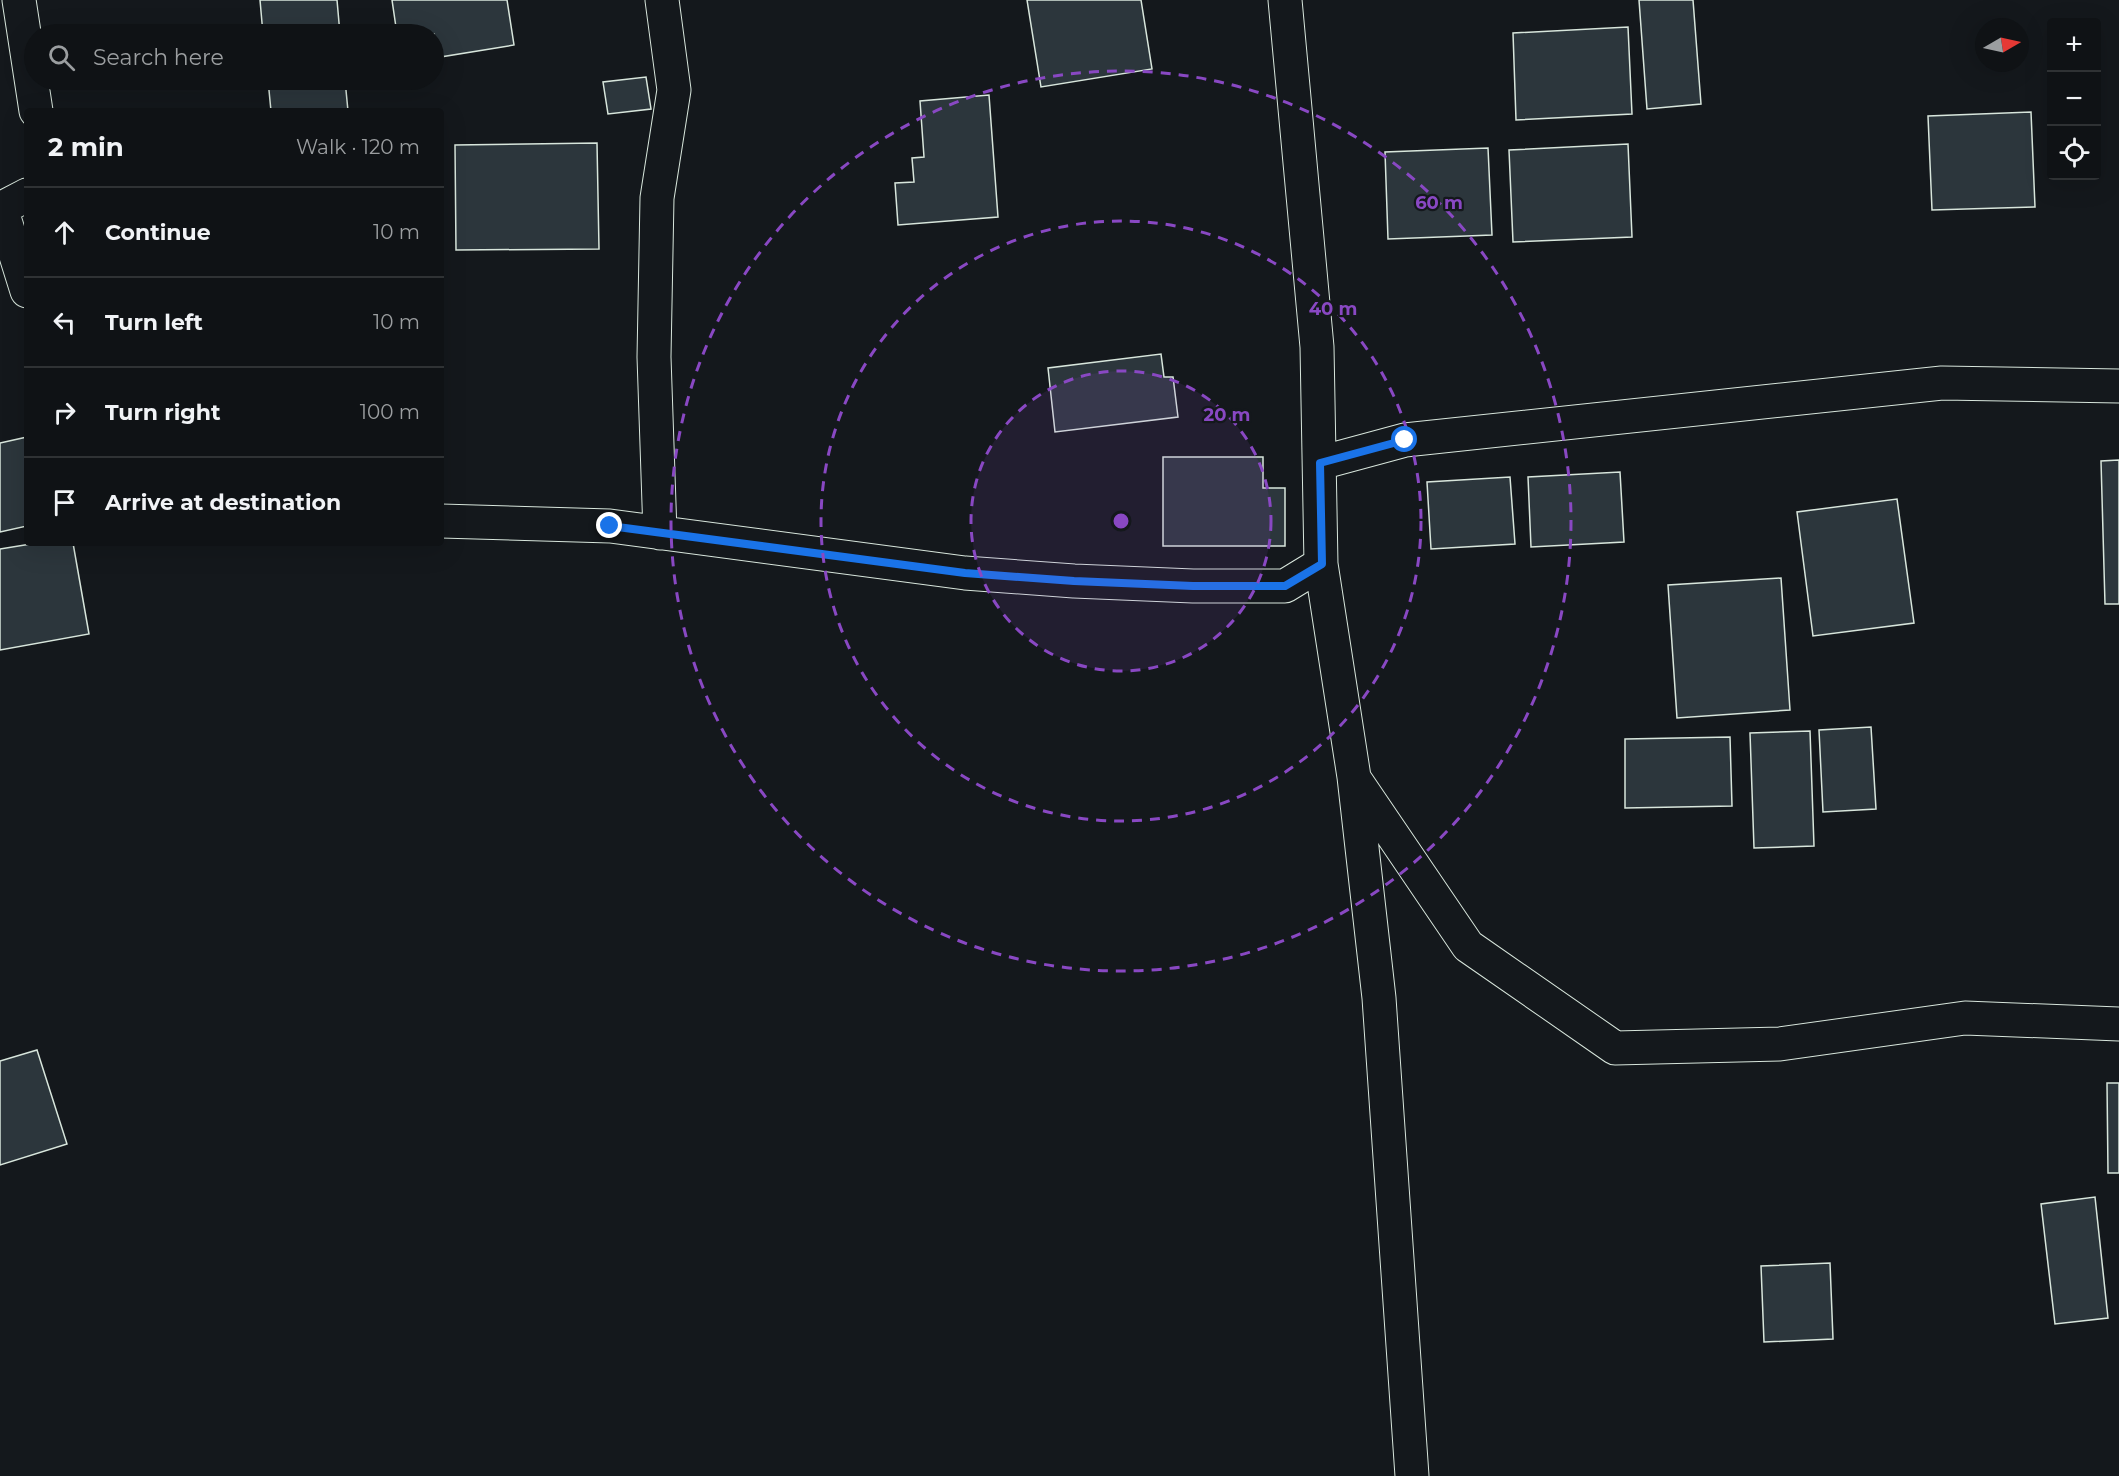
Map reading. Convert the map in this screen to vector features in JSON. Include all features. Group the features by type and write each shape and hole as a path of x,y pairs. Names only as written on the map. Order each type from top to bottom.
{"street":[{"path":"19,0 24,33"},
{"path":"660,533 654,357 657,198 674,90 662,0"},
{"path":"1285,0 1317,347 1322,564 1354,777 1379,998 1412,1476"},
{"path":"33,90 36,108"},
{"path":"9,204 24,276"},
{"path":"1320,463 1405,440 1942,383 2119,386"},
{"path":"444,521 610,526 965,573 1074,581 1193,586 1285,586 1322,564"},
{"path":"1354,777 1468,946 1615,1048 1780,1044 1965,1018 2119,1024"}],"building":[{"path":"260,0 337,0 339,24 262,24"},
{"path":"392,0 507,0 514,45 444,56 444,24 396,24"},
{"path":"1027,0 1141,0 1152,69 1041,87"},
{"path":"1639,0 1693,0 1701,104 1647,109"},
{"path":"1628,27 1632,114 1516,120 1513,33"},
{"path":"646,77 651,109 608,114 603,82"},
{"path":"269,90 346,90 348,108 271,108"},
{"path":"989,95 998,217 898,225 895,183 914,182 912,158 924,157 920,101"},
{"path":"2031,112 2035,207 1932,210 1928,116"},
{"path":"597,143 599,249 456,250 455,145"},
{"path":"1628,144 1632,237 1513,242 1509,150"},
{"path":"1488,148 1492,235 1388,239 1385,152"},
{"path":"1161,354 1164,377 1173,377 1178,417 1055,432 1048,368"},
{"path":"24,438 24,527 0,532 0,443"},
{"path":"1163,457 1263,457 1263,488 1285,488 1285,546 1163,546"},
{"path":"2119,460 2119,604 2105,604 2101,461"},
{"path":"1620,472 1624,542 1531,547 1528,477"},
{"path":"1510,477 1515,544 1431,549 1427,482"},
{"path":"1897,499 1914,623 1813,636 1797,512"},
{"path":"24,545 74,546 89,634 0,650 0,549"},
{"path":"1781,578 1790,710 1677,718 1668,585"},
{"path":"1871,727 1876,809 1823,812 1819,730"},
{"path":"1810,731 1814,846 1754,848 1750,733"},
{"path":"1730,737 1732,806 1625,808 1625,739"},
{"path":"37,1050 67,1144 0,1165 0,1061"},
{"path":"2107,1083 2119,1083 2119,1173 2108,1173"},
{"path":"2095,1197 2108,1318 2055,1324 2041,1204"},
{"path":"1830,1263 1833,1339 1764,1342 1761,1266"}],"route":[{"path":"610,526 965,573 1193,586 1285,586 1322,564 1320,463 1405,440"}]}
